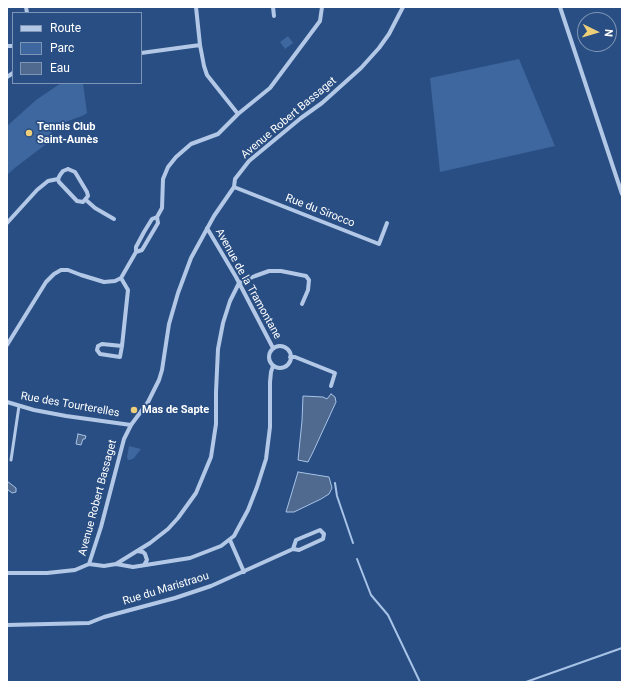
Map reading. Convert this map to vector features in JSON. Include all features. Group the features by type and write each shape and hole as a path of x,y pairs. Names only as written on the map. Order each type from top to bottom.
{"street":[{"path":"196,7 200,45 206,72 238,114"},
{"path":"273,7 274,16"},
{"path":"7,345 46,282 54,274 62,270 68,270 104,282 115,281 121,278 136,252 136,247 144,232 152,219 157,217 162,208 163,179 168,168 176,157 192,144 218,134 238,114 270,88 320,21 322,7"},
{"name":"Avenue Robert Bassaget","path":"89,564 101,527 121,449 130,425 148,402 159,380 169,324 178,292 191,258 207,228 234,187 235,179 249,162 322,103 361,68 389,34 403,7"},
{"path":"560,7 622,194"},
{"path":"142,52 200,45"},
{"path":"7,223 37,190 48,181 58,179 63,171 68,169 73,170 87,192 88,196 86,200"},
{"path":"58,179 60,184 77,201 81,202 86,200"},
{"name":"Rue du Sirocco","path":"234,187 379,244 387,223"},
{"path":"86,200 95,208 114,219"},
{"path":"136,252 142,250 158,223 157,217"},
{"name":"Avenue de la Tramontane","path":"207,228 239,283 273,348"},
{"path":"7,573 47,573 78,569 89,564 104,566 116,564 158,537 178,518 196,493 212,457 216,430 218,349 223,324 230,301 239,283 269,271 281,271 306,276 309,280 308,290 302,304"},
{"path":"121,278 128,290 122,346 120,357 100,354 97,350 98,346 102,344 122,346"},
{"path":"279,346 285,348 290,353 290,357 286,366 279,368 273,366 271,363 269,353 273,348 279,346"},
{"path":"290,357 295,357 335,373 331,386"},
{"path":"116,564 129,567 190,558 215,549 230,540 237,532 248,510 266,459 270,427 270,382 273,366"},
{"name":"Rue des Tourterelles","path":"7,402 66,416 130,425"},
{"name":"Rue du Maristraou","path":"7,625 81,623 93,621 195,592 244,572 293,549 299,550 323,539 324,534 320,530 296,540 293,549"},
{"path":"230,540 244,572"},
{"path":"136,552 143,552 145,554 147,560 144,565"}],"lane":[{"path":"11,460 19,406"}],"green space":[{"path":"288,36 293,43 285,49 280,42"},
{"path":"519,59 555,146 440,172 430,78"},
{"name":"Tennis Club Saint-Aunès","path":"60,84 83,84 87,113 49,128 54,138 7,175 7,126 36,100"},
{"path":"129,446 141,449 134,458 128,460 127,457"}],"water":[{"path":"331,394 335,397 336,402 308,462 298,460 303,396 323,397 327,399"},
{"path":"78,434 86,436 81,445 76,444"},
{"path":"298,472 329,477 332,488 329,494 321,499 294,512 286,512"},
{"path":"7,481 16,488 16,492 12,493 7,489"}],"waterway":[{"path":"335,483 337,496 353,543"},
{"path":"357,559 371,595 388,615 420,682"},
{"path":"526,682 622,648"}],"place":[{"name":"Tennis Club Saint-Aunès","path":"29,133"},
{"name":"Mas de Sapte","path":"134,410"}]}
